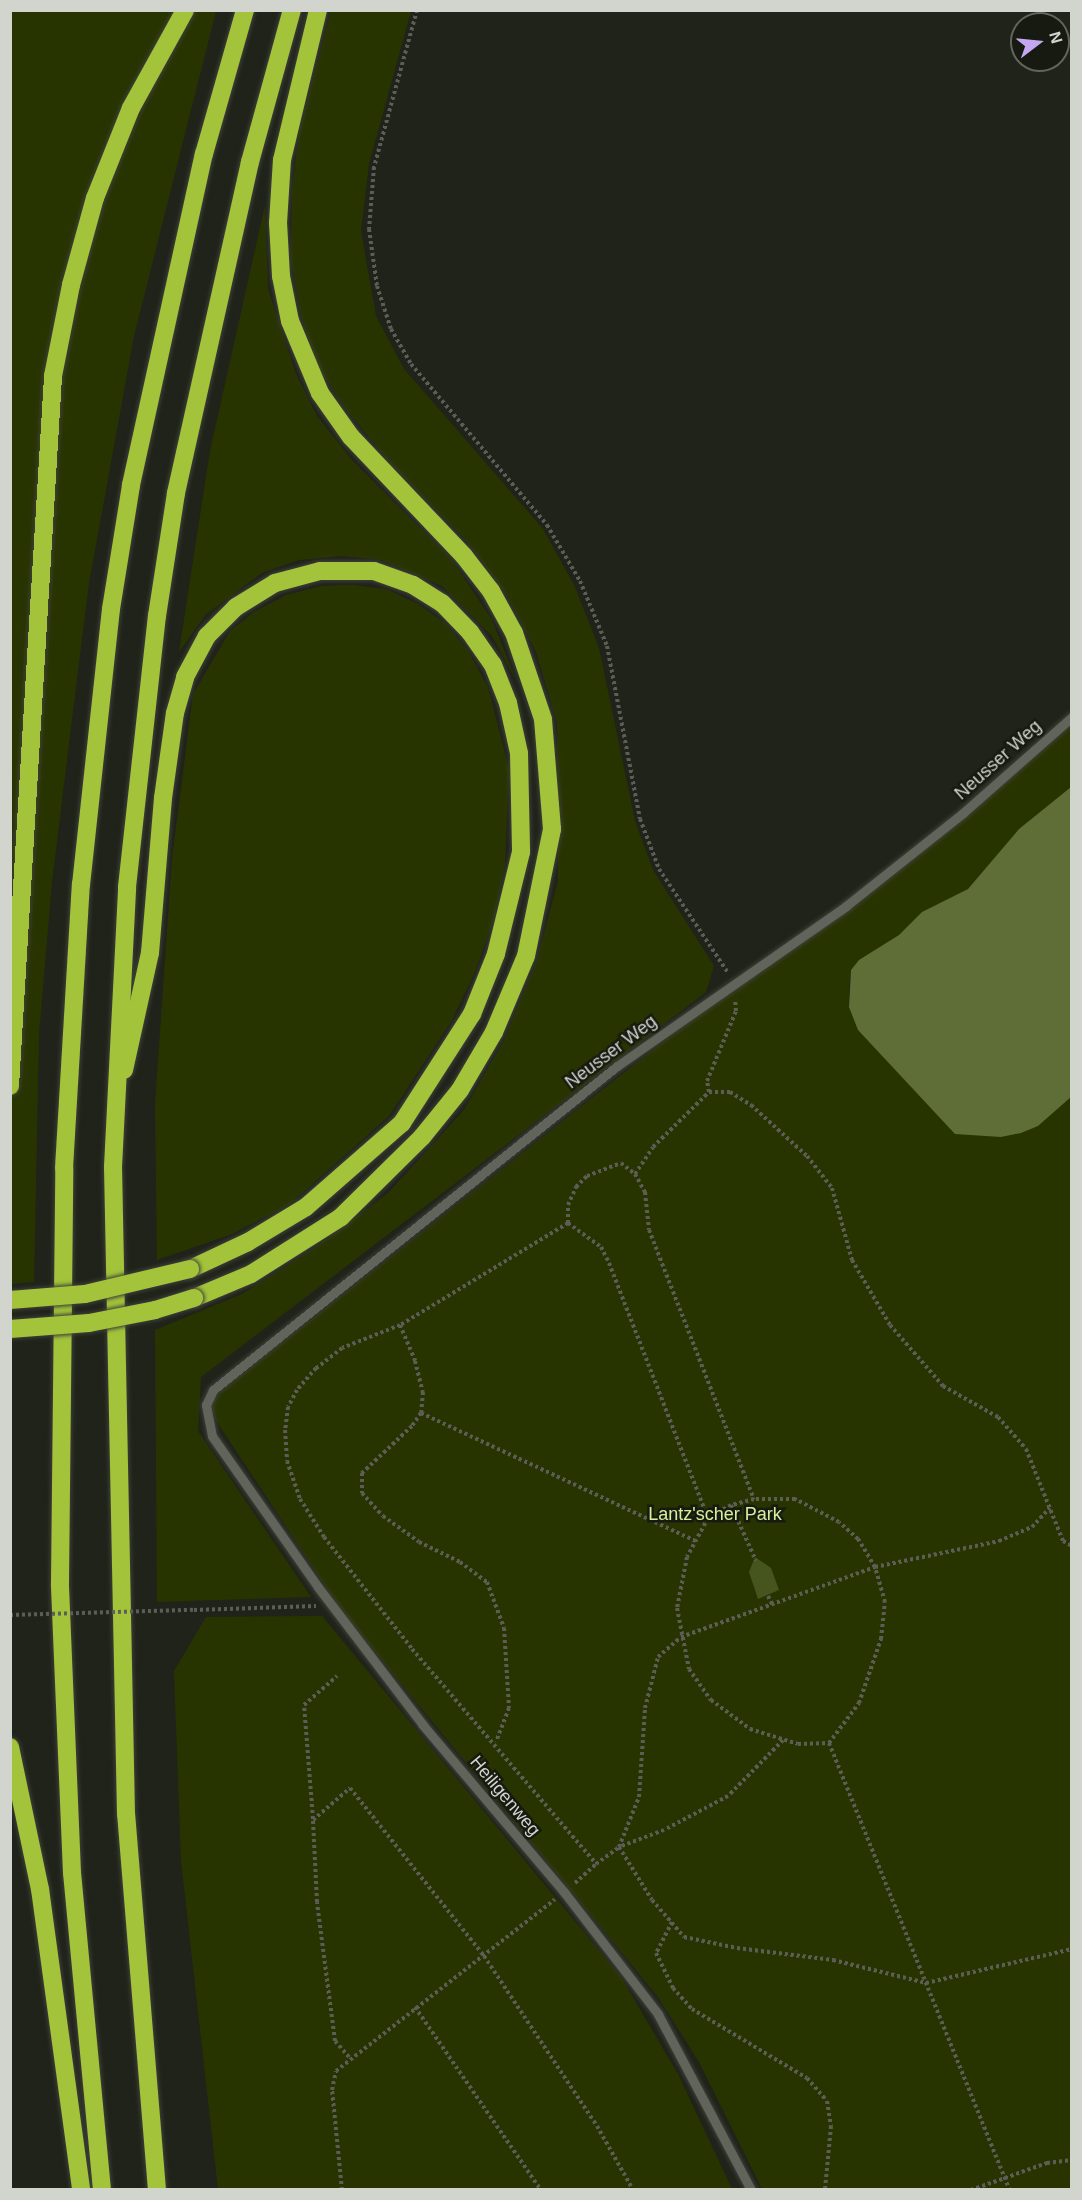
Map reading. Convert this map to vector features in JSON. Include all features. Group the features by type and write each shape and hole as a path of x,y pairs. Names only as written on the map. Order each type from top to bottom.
{"highway":[{"path":"10,1086 53,376 71,285 95,198 131,108 185,10"},
{"path":"102,2190 72,1873 60,1583 64,1168 81,885 111,609 131,485 204,154 244,10"},
{"path":"157,2190 126,1814 114,1110 127,887 157,616 176,493 250,162 292,10"},
{"path":"10,1329 89,1323 154,1310 194,1298 251,1274 341,1217 414,1146 460,1090 494,1032 526,956 552,829 550,777 543,719 514,633 491,591 464,556 351,438 320,393 290,321 281,276 278,223 282,159 318,10"},
{"path":"10,1300 85,1294 190,1269 248,1242 306,1207 402,1123 471,1014 496,954 520,852 519,753 508,703 493,665 470,632 442,603 413,585 374,571 320,571 275,583 236,607 207,636 185,677 175,713 163,798 150,953 114,1110"},
{"path":"10,1748 40,1889 81,2190"}],"lane":[{"name":"Neusser Weg","path":"213,1436 206,1405 213,1390 617,1066 734,981 846,906 963,813 1071,717"},
{"name":"Heiligenweg","path":"213,1436 332,1605 423,1725 564,1892 658,2014 752,2190"},
{"path":"414,1732 423,1725"}],"path":[{"path":"417,10 374,167 369,229 377,286 391,329 411,364 547,525 580,581 607,646 640,819 660,869 734,981 736,1011 707,1082 710,1092"},
{"path":"635,1174 653,1147 710,1092 730,1092 751,1105 807,1156 832,1188 852,1260 890,1325 943,1386 998,1417 1026,1449 1063,1541 1071,1546"},
{"path":"568,1223 568,1205 576,1188 587,1176 621,1163 635,1174 645,1192 649,1230 754,1499"},
{"path":"568,1223 400,1325 342,1348 316,1368 288,1407 287,1461 300,1499 324,1537 412,1649 495,1743 596,1864"},
{"path":"568,1223 601,1247 609,1263 708,1518"},
{"path":"400,1325 416,1361 423,1392 421,1413 412,1426 362,1473 362,1493 383,1516 419,1542 460,1562 487,1582 504,1628 509,1708 495,1743"},
{"path":"421,1413 696,1541"},
{"path":"754,1499 795,1499 839,1522 858,1539 875,1567 885,1602 881,1639 859,1703 829,1743 814,1746 783,1740 750,1729 711,1700 689,1669 677,1608 687,1557 708,1518 731,1505 754,1499"},
{"path":"731,1505 756,1561"},
{"path":"619,1847 639,1797 645,1708 658,1657 681,1637 773,1606 875,1567 999,1541 1032,1527 1050,1508"},
{"path":"768,1596 773,1606"},
{"path":"10,1615 332,1605"},
{"path":"337,1676 304,1705 317,1902 335,2041 349,2057"},
{"path":"342,2190 332,2090 336,2071 349,2057 483,1956 619,1847 664,1830 728,1796 783,1740"},
{"path":"829,1743 1010,2190"},
{"path":"313,1820 350,1788 483,1956 597,2126 633,2190"},
{"path":"619,1847 652,1900 684,1936 737,1948 833,1960 926,1983 1071,1948"},
{"path":"672,1922 656,1953 673,1988 692,2009 807,2078 827,2101 831,2126 825,2190"},
{"path":"415,2007 540,2190"},
{"path":"971,2190 1004,2176 1047,2163 1071,2160"}],"green space":[{"path":"10,11 216,11 134,336 89,583 52,881 39,1034 34,1282 11,1284"},
{"path":"331,11 411,11 369,164 361,231 376,316 404,369 543,529 574,585 599,648 635,821 653,870 714,966 706,992 201,1377 198,1431 311,1597 157,1602 155,1330 242,1294 319,1245 388,1193 464,1110 504,1040 536,963 558,881 557,723 536,652 508,597 467,541 391,464 343,406 317,365 301,316 291,261 292,190 299,133"},
{"path":"265,205 268,289 296,374 317,416 352,460 452,560 492,620 517,682 492,636 442,586 381,560 342,556 299,560 262,573 206,614 179,652 210,451"},
{"path":"352,585 386,589 418,604 445,623 467,649 488,687 509,769 505,865 494,919 475,972 451,1022 389,1116 290,1204 232,1234 157,1260 155,1104 172,859 193,694 230,631 254,612 286,595 322,586"},
{"name":"Lantz'scher Park","path":"1071,720 1071,787 1019,829 968,889 922,912 899,935 851,970 849,1007 1001,1137 1038,1126 1071,1097 1071,2189 762,2189 699,2062 658,1997 341,1610 215,1419 210,1404 217,1394 715,1001 847,908"},
{"path":"322,1616 621,1977 678,2074 732,2189 218,2189 181,1860 174,1671 206,1617"}],"shaded area":[{"path":"1071,787 1071,1097 1038,1126 1021,1133 1001,1137 955,1134 858,1030 849,1007 851,970 859,960 899,935 922,912 968,889 1019,829"}],"building":[{"path":"755,1557 771,1568 779,1590 758,1599 749,1572"}]}
